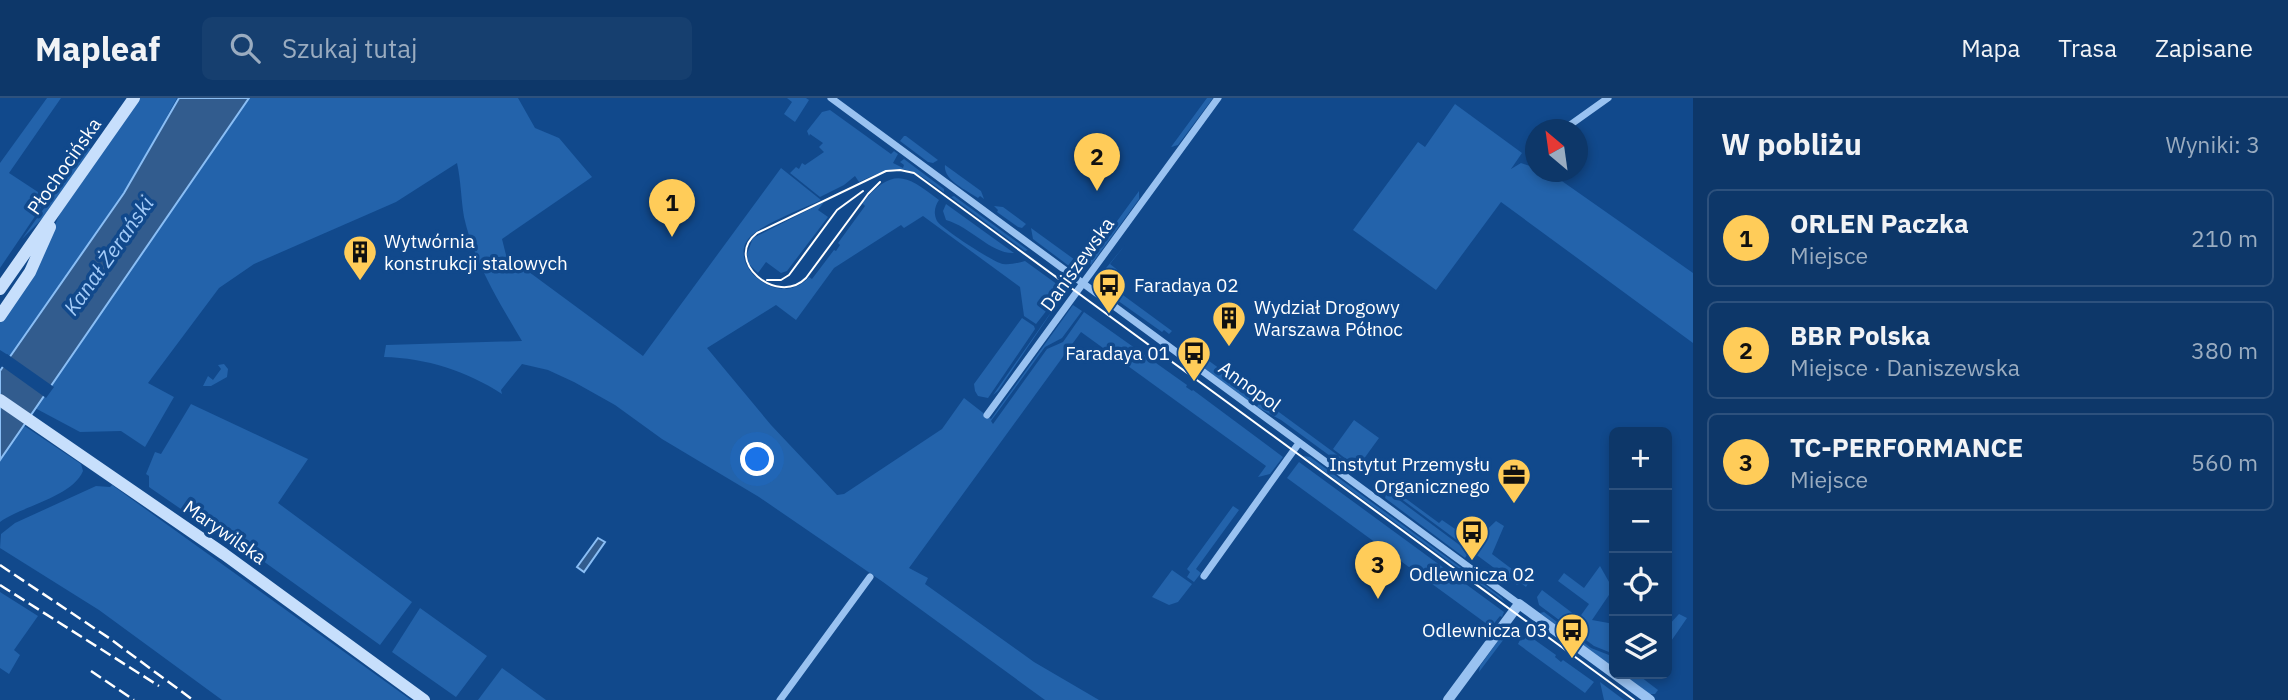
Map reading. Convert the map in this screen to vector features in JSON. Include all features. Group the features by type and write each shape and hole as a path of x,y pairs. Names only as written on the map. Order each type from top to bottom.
{"main road":[{"name":"Płochocińska","path":"0,289 134,98"},
{"path":"0,316 37,258 58,207"},
{"name":"Marywilska","path":"0,400 224,554 424,700"}],"street":[{"name":"Annopol","path":"831,98 1650,700"},
{"name":"Daniszewska","path":"987,415 1218,98"},
{"path":"1578,119 1608,98"},
{"path":"1204,576 1299,443"},
{"path":"780,700 870,577"},
{"path":"1448,700 1519,604"}],"shaded area":[{"path":"47,98 61,98 9,173 44,196 83,140 84,144 0,268 0,163"},
{"path":"139,98 177,98 141,167 11,357 0,350 0,322 43,253 60,213"},
{"path":"249,98 518,98 535,128 559,138 592,177 502,239 506,255 643,356 781,168 821,200 766,225 752,235 745,246 744,257 749,269 758,279 770,286 783,289 797,286 809,277 812,279 840,245 838,243 865,206 862,203 882,184 899,178 917,184 939,200 935,210 937,221 968,245 1003,264 1025,261 1065,290 1036,324 1024,316 1020,287 923,216 904,228 901,225 834,268 796,320 776,305 707,348 771,425 837,495 844,494 942,429 964,398 991,419 1073,305 1082,311 1062,338 1045,347 991,421 993,424 1047,349 1063,342 1084,312 1283,457 1270,474 1258,477 1266,466 1081,332 909,568 928,578 925,584 1034,662 1099,700 1045,700 883,582 759,497 662,439 615,405 574,382 548,370 522,364 501,390 502,394 446,367 384,357 386,345 522,341 488,281 468,234 457,163 396,202 254,264 219,288 148,383 174,397 145,447 121,431 80,432 35,408"},
{"path":"787,98 809,100 795,122 784,114 792,102"},
{"path":"1207,98 1213,98 1178,145 1171,147"},
{"path":"1455,104 1522,153 1511,169 1521,163 1525,164 1525,182 1563,182 1693,273 1693,343 1501,202 1436,290 1353,230 1418,142 1425,147"},
{"path":"830,110 891,154 894,151 898,154 893,163 903,168 904,165 900,162 904,159 944,189 944,192 921,176 895,169 859,182 855,176 820,197 790,173 796,167 799,169 802,163 805,165 824,152 819,147 823,143 810,134 809,136 807,131 822,112"},
{"path":"904,136 938,160 928,162 900,141"},
{"path":"88,147 91,149 46,215 22,239"},
{"path":"945,165 981,191 984,199 980,196 978,198 951,180"},
{"path":"1139,191 1139,199 1091,265 1088,261"},
{"path":"954,196 1028,250 1025,251 951,197"},
{"path":"824,202 818,210 828,217 787,271 781,273 766,262 758,273 749,264 747,254 753,238"},
{"path":"946,204 1014,253 997,249 946,220 943,211"},
{"path":"994,206 1003,207 1026,224 1022,228 1018,227 997,212"},
{"path":"1031,228 1082,265 1084,270 1073,269 1033,239"},
{"path":"1125,245 1110,264 1120,272 1112,283 1102,273"},
{"path":"1112,287 1172,331 1169,334 1164,330 1162,332 1107,293"},
{"path":"1063,295 998,391 993,395"},
{"path":"1022,318 1035,329 988,398 978,396 974,384"},
{"path":"1205,358 1257,396 1249,401 1205,369"},
{"path":"224,364 228,369 227,377 211,386 203,386 208,376 213,380 221,369 218,365"},
{"path":"1261,399 1358,470 1352,472 1281,420 1257,407"},
{"path":"191,404 308,459 278,503 412,602 380,645 203,518 191,516 149,487 149,476 146,474 155,452 161,454"},
{"path":"1354,420 1379,438 1358,467 1353,464 1352,459 1350,462 1333,449"},
{"path":"23,425 81,464 83,471 68,488 0,522 0,460"},
{"path":"1303,456 1310,457 1505,602"},
{"path":"1299,462 1504,612 1502,617 1491,627 1287,478"},
{"path":"112,485 411,700 222,700 99,610 0,548 1,534 15,523 96,486"},
{"path":"1390,487 1439,523 1442,520 1474,542 1496,521 1504,526 1492,554 1529,582 1526,587 1521,583 1517,585 1388,489"},
{"path":"1387,491 1469,552 1465,558 1385,498"},
{"path":"1233,506 1239,510 1196,569 1201,573 1194,582 1187,577 1190,572 1187,569"},
{"path":"1600,566 1609,582 1609,595 1592,620 1609,623 1609,652 1594,646 1539,605 1537,597 1542,590 1579,618 1589,604 1558,581 1564,573 1584,588"},
{"path":"1172,570 1192,584 1178,602 1169,605 1152,597"},
{"path":"0,592 38,616 14,650 20,655 9,674 0,668"},
{"path":"420,608 487,656 456,697 392,652"},
{"path":"1544,612 1591,648 1609,655 1609,665 1540,613"},
{"path":"1679,614 1687,618 1672,640 1672,622"},
{"path":"1508,627 1513,635 1504,639 1479,672 1480,666"},
{"path":"1525,633 1556,655 1561,662 1563,660 1594,682 1585,693 1518,644 1521,638 1524,640 1526,637"},
{"path":"502,668 546,700 478,700"},
{"path":"1628,679 1644,679 1658,690 1655,694 1648,694"},
{"path":"1600,682 1624,700 1604,700"}],"water":[{"name":"Kanał Żerański","path":"179,98 249,98 0,460 0,371 124,193"},
{"path":"598,538 605,542 584,572 577,567"}],"pier":[{"path":"7,354 54,387 46,398 0,365"}],"tram line":[{"path":"880,182 868,194 806,278 794,286 769,284 749,267 746,256 748,244 757,233 886,171 914,173 1634,700"},
{"path":"767,280 781,280 789,275 837,210 863,191"}],"railway":[{"path":"0,565 109,638 193,700"},
{"path":"0,585 159,686"},
{"path":"91,671 134,700"}],"place":[{"name":"BBR Polska","path":"1097,191"},
{"name":"ORLEN Paczka","path":"672,237"},
{"name":"Wytwórnia konstrukcji stalowych","path":"360,282"},
{"name":"Faradaya 02","path":"1109,315"},
{"name":"Wydział Drogowy Warszawa Północ","path":"1229,348"},
{"name":"Faradaya 01","path":"1194,383"},
{"name":"Instytut Przemysłu Organicznego","path":"1514,505"},
{"name":"Odlewnicza 02","path":"1472,562"},
{"name":"TC-PERFORMANCE","path":"1378,599"},
{"name":"Odlewnicza 03","path":"1572,660"}]}
